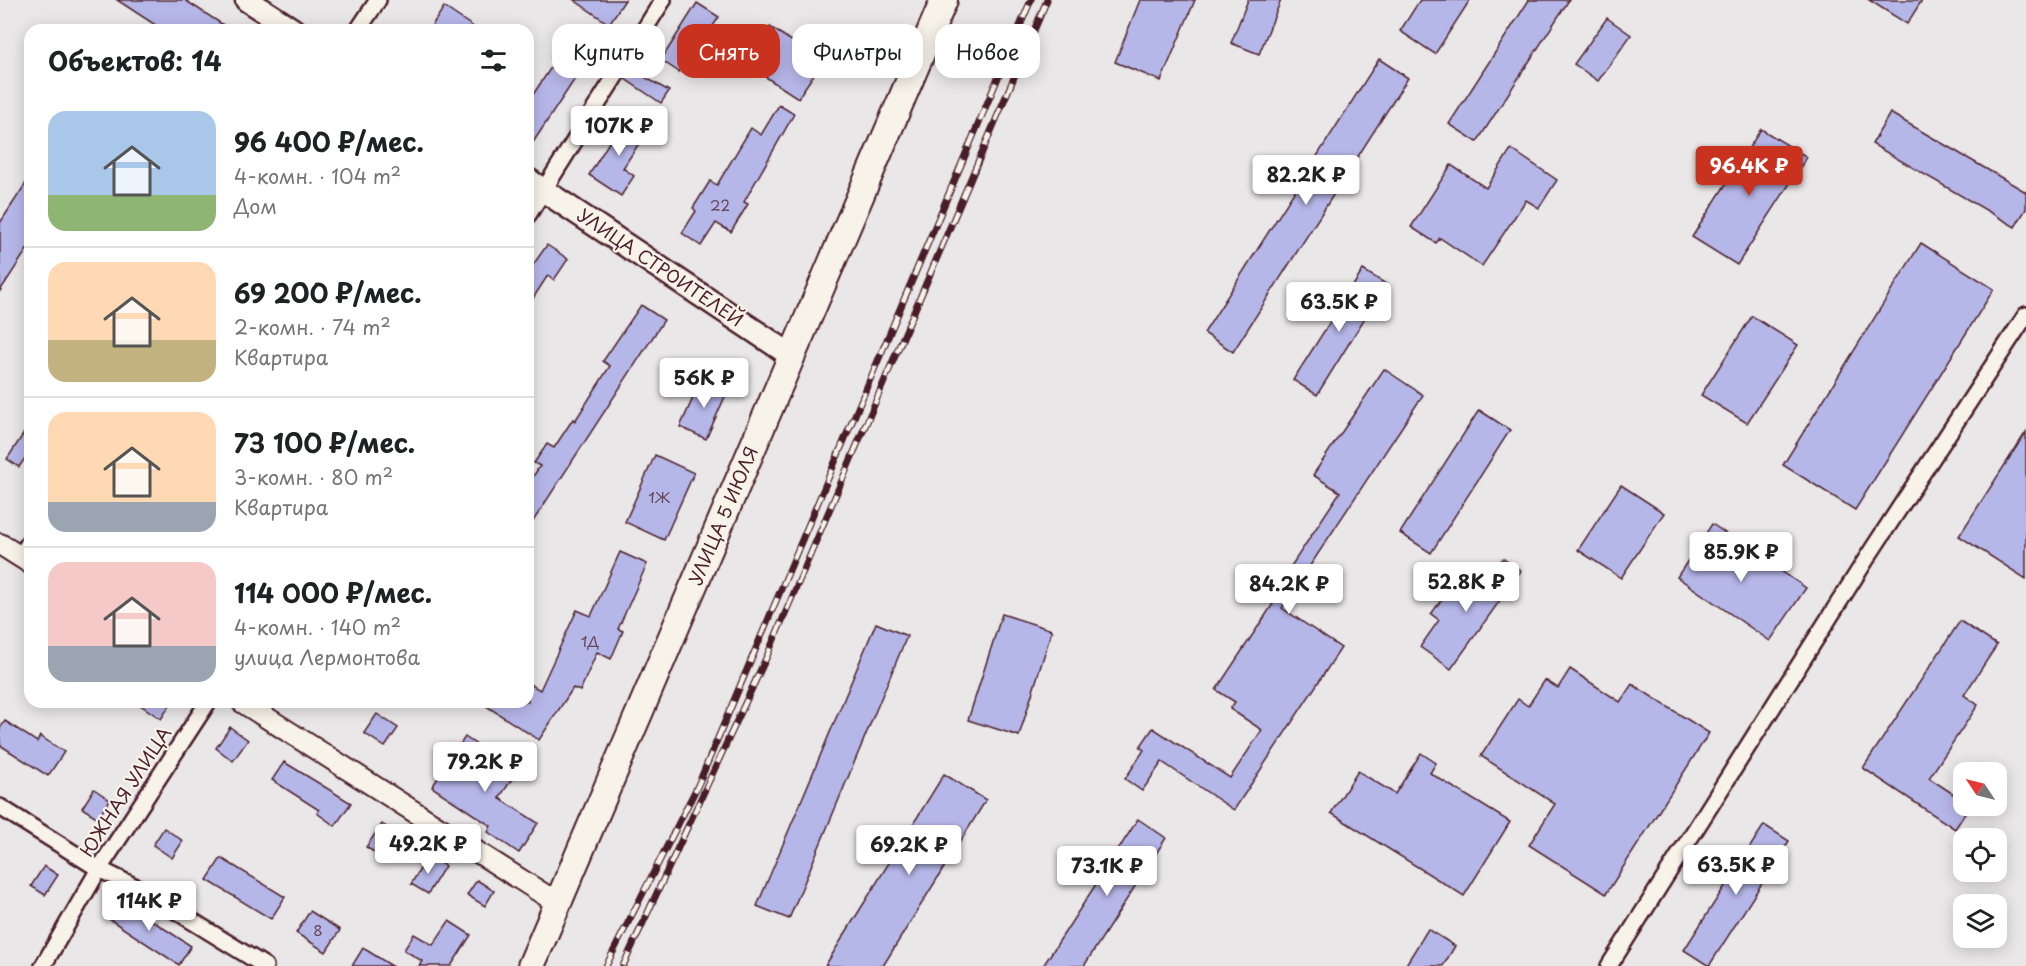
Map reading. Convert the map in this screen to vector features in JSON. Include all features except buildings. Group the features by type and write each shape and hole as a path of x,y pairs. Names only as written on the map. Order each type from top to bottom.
{"highway":[{"name":"УЛИЦА 5 ИЮЛЯ","path":"531,966 944,0"}],"main road":[{"path":"247,0 283,24"},
{"name":"УЛИЦА СТРОИТЕЛЕЙ","path":"536,185 792,356"}],"street":[{"path":"362,24 378,0"},
{"path":"536,185 663,0"},
{"path":"1609,966 1872,549 2026,315"},
{"path":"0,544 24,553"},
{"name":"ЮЖНАЯ УЛИЦА","path":"43,966 99,869 204,708"},
{"path":"251,708 559,904"},
{"path":"0,807 99,869 142,890 265,966"}],"railway":[{"path":"606,966 698,785 1031,0"},
{"path":"623,966 767,656 1047,0"}]}
